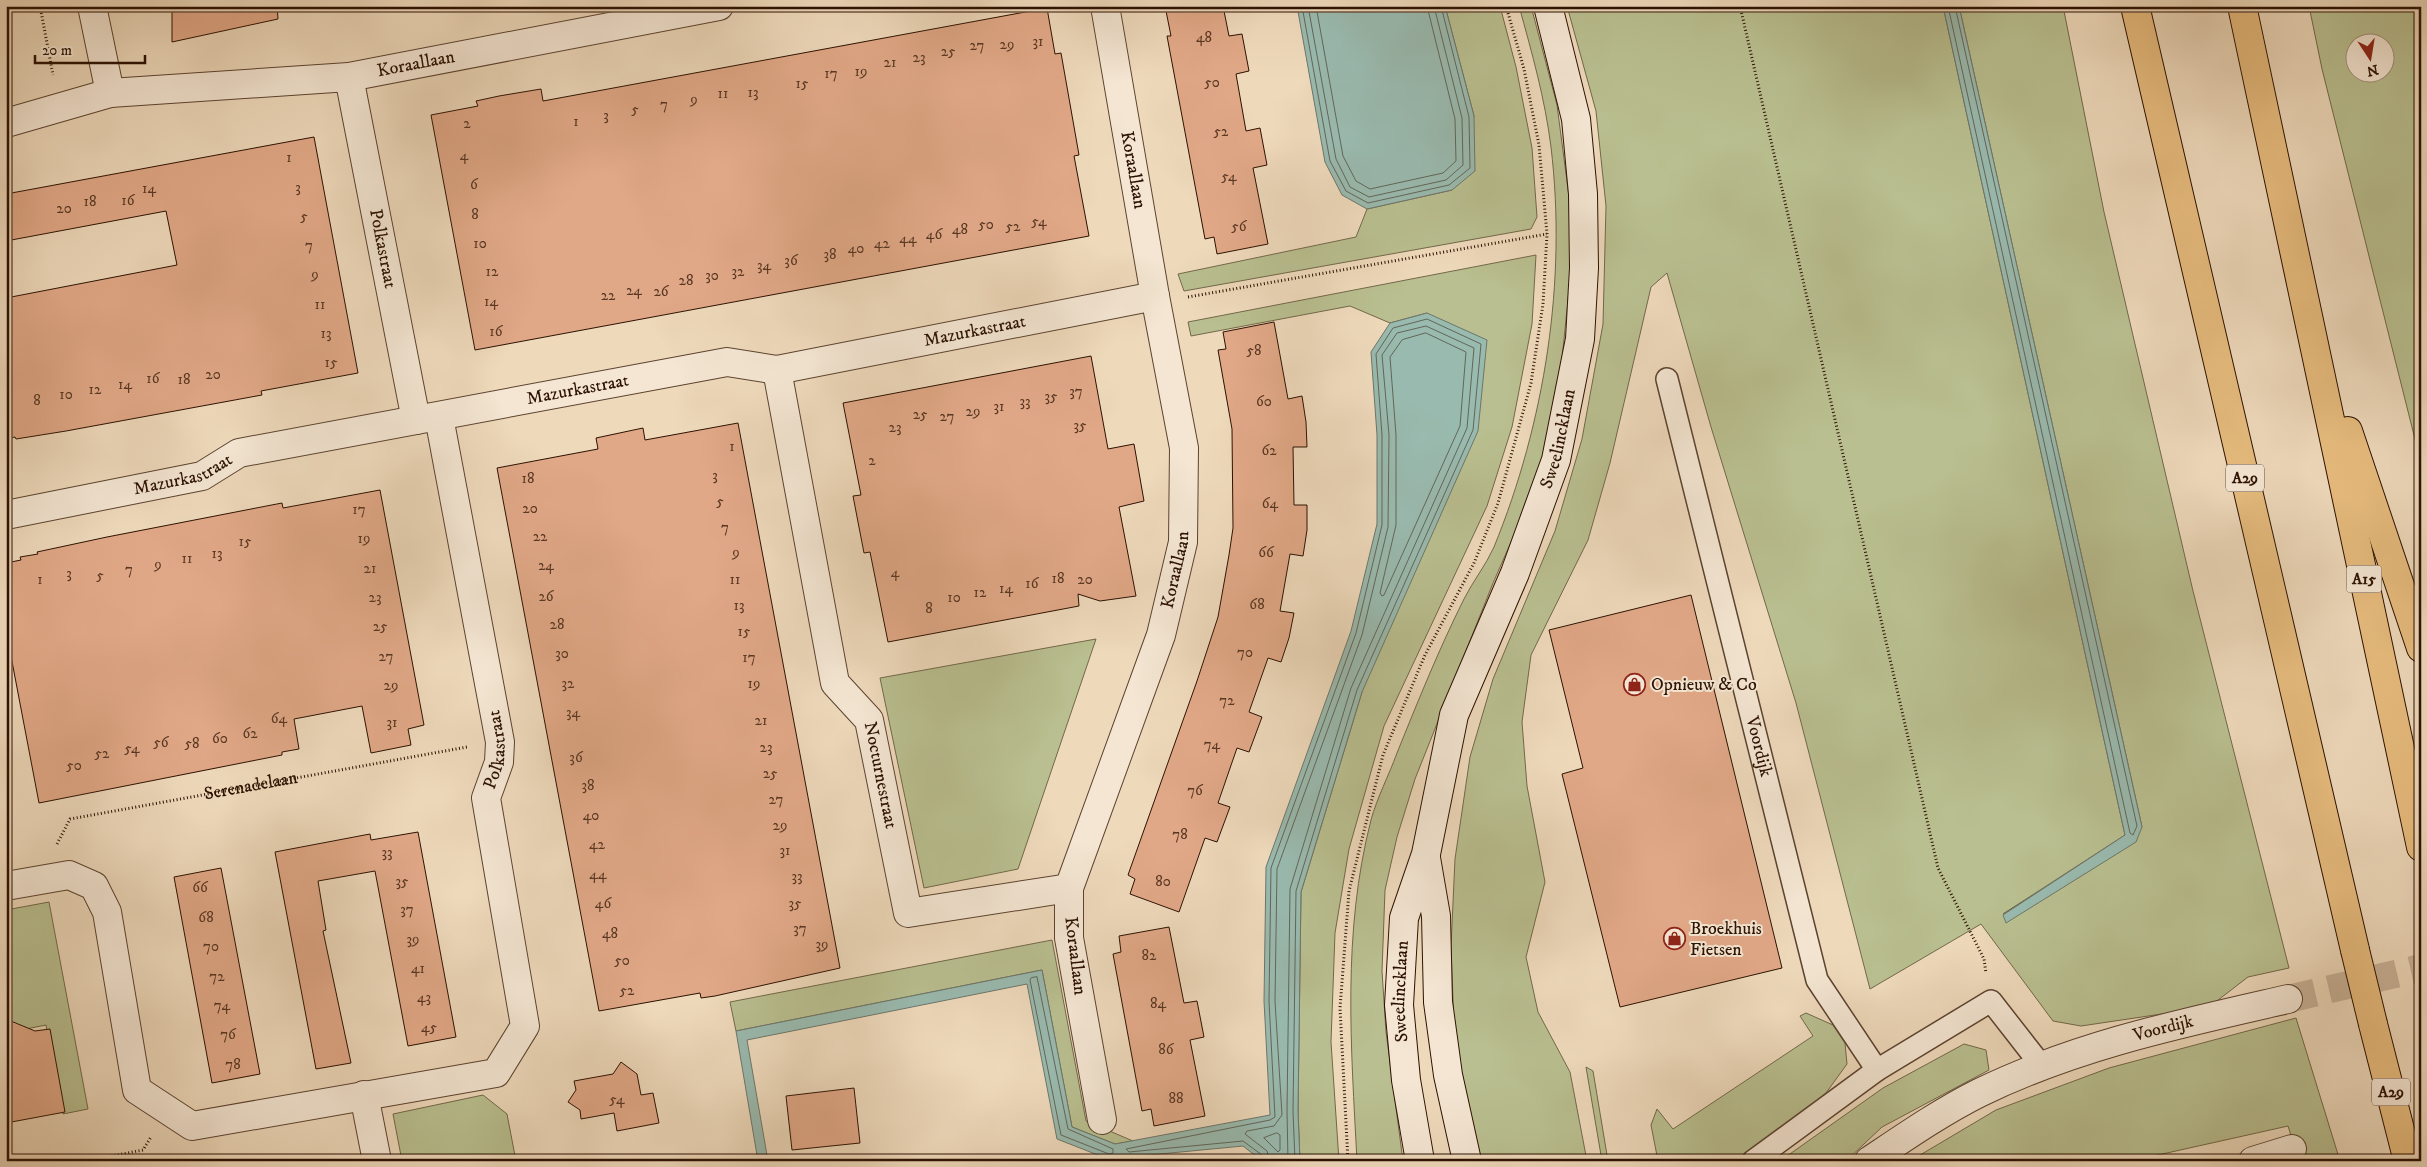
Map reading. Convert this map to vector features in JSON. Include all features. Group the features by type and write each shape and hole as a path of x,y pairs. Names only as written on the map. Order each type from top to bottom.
{"highway":[{"name":"A29","path":"2135,6 2355,950 2408,1161"},
{"path":"2242,6 2308,311 2421,648"},
{"name":"A15","path":"2308,311 2421,847"}],"street":[{"path":"92,6 110,93"},
{"name":"Koraallaan","path":"6,124 110,93 349,77 719,6"},
{"name":"Koraallaan","path":"1102,1120 1069,938 1069,888 1161,635 1184,542 1184,448 1155,296 1105,6"},
{"name":"Sweelincklaan","path":"1420,1161 1406,1080 1399,1005 1404,918 1426,854 1454,714 1515,573 1556,460 1580,339 1584,268 1583,194 1576,118 1548,6"},
{"name":"Polkastraat","path":"349,77 428,418 500,742 499,762 486,798 526,1026 496,1074 364,1095"},
{"name":"Mazurkastraat","path":"6,515 202,476 239,453 727,362 777,370 1155,296"},
{"name":"Nocturnestraat","path":"777,370 835,683 869,720 908,913 1069,888"},
{"name":"Sweelincklaan","path":"1426,854 1436,916 1438,1002 1448,1074 1467,1161"},
{"path":"6,886 69,875 94,886 108,912 138,1090 168,1112 192,1126 364,1095 377,1161"},
{"name":"Voordijk","path":"1869,1161 1955,1106 2041,1065 2165,1028 2288,998"},
{"path":"2253,1161 2292,1149"}],"lane":[{"name":"Voordijk","path":"1667,379 1817,980 1877,1070"},
{"path":"1753,1161 1877,1070 1991,1001 2041,1065"}],"path":[{"path":"40,6 59,108"},
{"path":"1155,296 1184,297 1547,234 1539,145 1524,70 1506,6"},
{"path":"1740,6 1938,868 1984,959 1991,1001"},
{"name":"Serenadelaan","path":"40,879 70,819 500,742"},
{"path":"87,1161 143,1150 168,1112"}],"green space":[{"path":"1445,6 1500,6 1516,67 1532,148 1537,217 1531,229 1184,291 1178,274 1356,237 1367,209 1452,190 1474,116"},
{"path":"1519,6 1531,6 1557,105 1569,197 1571,270 1562,359 1547,441 1530,499 1493,583 1415,779 1397,837 1385,890 1382,971 1386,1032 1403,1161 1357,1161 1351,1032 1352,947 1362,862 1371,820 1446,637 1468,592 1494,547 1527,451 1539,401 1548,350 1556,248 1551,147 1542,94"},
{"path":"1567,6 1943,6 2125,835 2003,914 2142,827 1959,6 2063,6 2104,212 2193,591 2289,968 2248,977 2209,1007 2081,1026 2053,1021 1981,924 1870,989 1796,703 1711,427 1667,273 1651,287 1610,463 1588,540 1531,655 1522,722 1527,786 1545,882 1526,957 1538,1012 1570,1072 1587,1161 1481,1161 1463,1089 1454,1025 1451,947 1455,859 1470,757 1493,679 1555,531 1582,439 1603,324 1606,206 1596,111"},
{"path":"2309,6 2421,6 2421,463 2322,69"},
{"path":"1536,255 1532,324 1512,427 1487,506 1384,726 1349,849 1335,933 1331,1042 1339,1161 1300,1161 1298,1111 1301,892 1362,692 1427,313 1390,323 1350,306 1191,336 1188,322"},
{"path":"1096,639 1018,869 924,888 880,678"},
{"path":"49,902 88,1109 63,1114 46,1025 6,1033 6,910"},
{"path":"1052,940 1086,1121 1133,1141 1115,1144 1072,1127 1042,970 736,1031 730,1002"},
{"path":"1806,1013 1833,1025 1845,1043 1847,1064 1826,1093 1783,1128 1735,1161 1658,1161 1651,1125 1657,1109 1673,1129 1813,1036 1800,1016"},
{"path":"2296,1018 2340,1161 2275,1161 2294,1145 2288,1126 2131,1161 1910,1161 1996,1110 2109,1068"},
{"path":"1964,1044 1986,1050 1989,1070 1882,1127 1846,1161 1780,1161 1883,1088"},
{"path":"1586,1067 1593,1071 1608,1161 1602,1161"},
{"path":"483,1095 507,1114 516,1161 402,1161 393,1114"}],"water":[{"path":"1297,6 1445,6 1474,116 1475,171 1452,190 1367,209 1342,195 1325,162"},
{"path":"1943,6 1959,6 2142,827 2136,842 2006,923 2003,915 2125,835"},
{"path":"1427,313 1487,340 1478,431 1362,692 1301,892 1298,1111 1300,1161 1262,1161 1243,1146 1108,1159 1057,1139 1027,984 747,1040 768,1161 758,1161 736,1031 1042,970 1072,1127 1115,1144 1270,1115 1264,1001 1266,867 1351,631 1377,524 1377,435 1371,352 1390,323"}],"building":[{"path":"172,6 277,6 278,19 172,42"},
{"path":"1165,6 1223,6 1229,36 1242,34 1249,71 1236,74 1246,131 1260,128 1267,165 1253,168 1268,244 1217,254 1214,237 1205,239 1167,36 1171,36"},
{"path":"1047,8 1055,54 1061,53 1079,155 1074,156 1089,236 475,350 431,115 478,106 476,101 499,96 541,89 543,101"},
{"path":"314,137 358,373 261,391 262,395 66,431 6,439 6,298 177,265 166,211 6,241 6,194"},
{"path":"1274,322 1288,399 1302,396 1306,422 1307,447 1293,447 1294,505 1307,505 1307,530 1303,556 1290,554 1280,611 1294,613 1289,638 1281,662 1268,658 1249,712 1262,717 1249,752 1237,748 1218,803 1230,807 1217,842 1205,838 1179,912 1130,894 1135,879 1128,875 1218,617 1229,555 1233,528 1232,429 1218,350 1226,349 1223,332"},
{"path":"1091,356 1108,449 1134,444 1144,501 1119,507 1136,596 1100,601 1078,594 1079,606 888,642 870,552 864,553 853,496 861,495 843,403"},
{"path":"738,423 840,968 715,996 701,998 700,993 599,1011 497,468 598,449 596,438 643,428 645,440"},
{"path":"380,490 424,725 408,729 411,745 371,753 362,706 294,719 299,749 282,752 282,755 39,803 6,630 6,563 21,560 20,557 38,554 37,552 107,537 282,503 283,508"},
{"path":"1691,595 1782,968 1620,1007 1562,774 1583,768 1549,630"},
{"path":"418,832 456,1037 408,1046 375,871 318,881 326,930 323,931 351,1063 316,1069 275,852 370,834 371,840"},
{"path":"221,868 260,1074 212,1083 174,877"},
{"path":"1169,927 1184,1003 1197,1001 1204,1037 1190,1040 1205,1116 1154,1126 1151,1109 1142,1111 1113,954 1121,952 1119,936"},
{"path":"6,1019 35,1031 50,1029 65,1112 6,1123"},
{"path":"621,1062 637,1074 641,1095 653,1093 659,1123 617,1131 614,1113 581,1119 580,1110 568,1102 576,1090 574,1081 613,1074"},
{"path":"854,1088 860,1143 792,1150 786,1096"}],"tunnel":[{"path":"2288,999 2421,968"}],"place":[{"name":"Opnieuw & Co","path":"1635,685"},
{"name":"Broekhuis Fietsen","path":"1674,939"}]}
